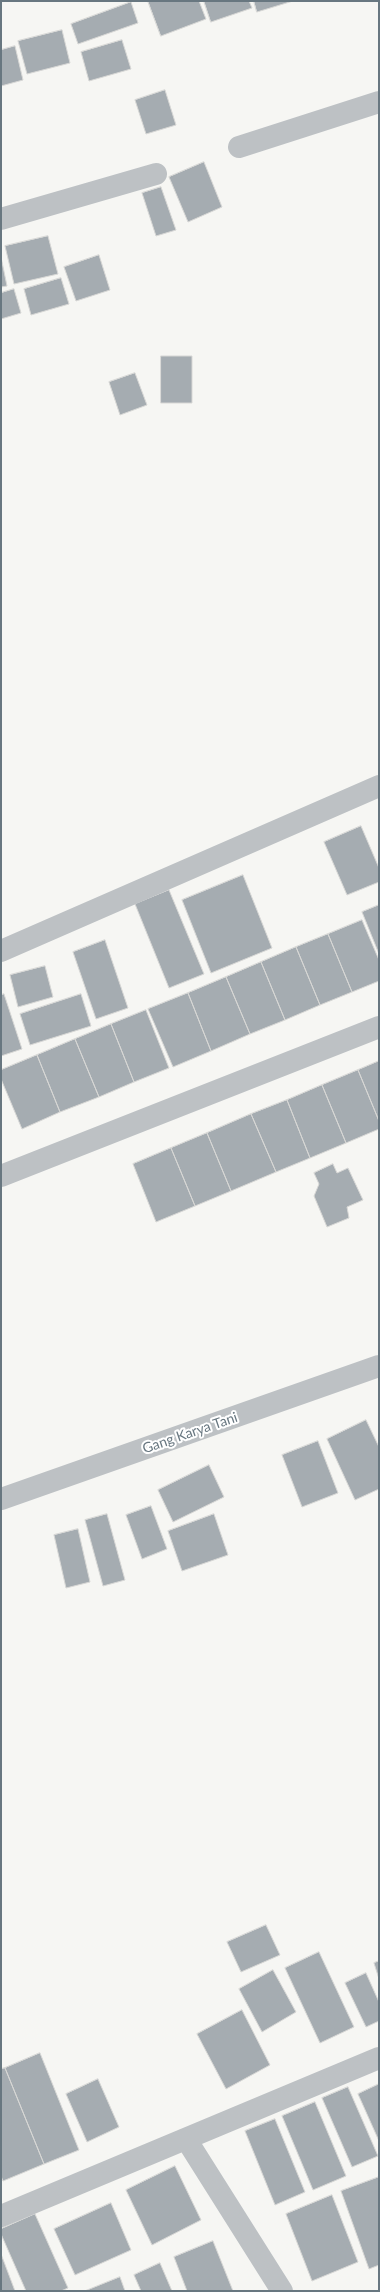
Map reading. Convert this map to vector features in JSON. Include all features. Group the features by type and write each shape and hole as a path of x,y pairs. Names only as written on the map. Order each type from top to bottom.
{"street":[{"path":"239,147 379,102"},
{"path":"1,219 156,174"},
{"path":"1,951 379,786"},
{"path":"1,1176 379,1027"},
{"name":"Gang Karya Tani","path":"2,1494 379,1366"},
{"path":"1,2216 379,2058"},
{"path":"186,2139 282,2291"}],"building":[{"path":"148,1 199,1 206,19 161,36"},
{"path":"204,1 249,1 252,8 211,22"},
{"path":"254,1 293,1 257,12"},
{"path":"131,2 138,23 78,44 71,24"},
{"path":"62,30 70,63 27,74 18,41"},
{"path":"122,40 131,69 89,81 81,52"},
{"path":"15,46 23,80 1,86 1,50"},
{"path":"165,90 176,125 146,134 135,100"},
{"path":"204,162 222,207 188,222 169,177"},
{"path":"161,187 176,230 156,236 142,193"},
{"path":"48,236 58,274 14,284 5,246"},
{"path":"99,255 110,290 76,301 64,267"},
{"path":"1,257 7,286 1,287"},
{"path":"61,278 69,304 31,315 24,289"},
{"path":"14,289 21,313 1,319 1,293"},
{"path":"161,356 192,356 192,403 161,403"},
{"path":"135,373 147,405 120,415 109,382"},
{"path":"361,826 379,868 379,882 347,895 324,842"},
{"path":"243,875 272,948 211,973 182,900"},
{"path":"169,890 204,974 169,988 135,904"},
{"path":"379,905 379,954 362,912"},
{"path":"362,920 379,960 379,981 352,992 328,934"},
{"path":"328,934 352,992 320,1005 296,947"},
{"path":"105,940 128,1008 96,1019 73,952"},
{"path":"296,947 320,1005 285,1020 261,962"},
{"path":"261,962 285,1020 250,1034 226,977"},
{"path":"45,966 53,997 18,1007 10,975"},
{"path":"226,977 250,1034 211,1051 188,993"},
{"path":"188,993 211,1051 173,1067 148,1009"},
{"path":"4,994 22,1049 1,1056 1,995"},
{"path":"81,994 91,1026 30,1045 20,1014"},
{"path":"146,1010 169,1068 134,1082 111,1024"},
{"path":"111,1024 134,1082 99,1097 75,1039"},
{"path":"75,1039 99,1097 60,1112 37,1055"},
{"path":"37,1055 60,1112 22,1129 1,1079 1,1070"},
{"path":"379,1061 379,1121 358,1070"},
{"path":"358,1070 379,1121 379,1129 346,1143 322,1085"},
{"path":"322,1085 346,1143 310,1158 287,1100"},
{"path":"287,1100 310,1158 276,1172 251,1114"},
{"path":"251,1114 276,1172 231,1191 207,1133"},
{"path":"207,1133 231,1191 195,1206 171,1148"},
{"path":"171,1148 195,1206 156,1222 133,1164"},
{"path":"333,1164 337,1173 348,1168 363,1200 347,1207 349,1218 327,1227 314,1196 319,1184 314,1173"},
{"path":"366,1420 379,1447 379,1489 355,1500 327,1439"},
{"path":"318,1441 338,1493 302,1507 282,1455"},
{"path":"209,1465 224,1497 173,1522 158,1490"},
{"path":"151,1506 167,1549 142,1559 126,1515"},
{"path":"107,1514 125,1580 103,1586 85,1520"},
{"path":"214,1514 228,1555 182,1571 168,1531"},
{"path":"78,1529 90,1582 66,1588 54,1535"},
{"path":"266,1925 280,1955 241,1972 227,1942"},
{"path":"319,1952 354,2027 320,2043 285,1968"},
{"path":"379,1961 379,1979 374,1963"},
{"path":"273,1970 296,2012 262,2032 239,1989"},
{"path":"366,1973 379,2002 379,2021 366,2027 345,1983"},
{"path":"242,2010 270,2065 226,2089 197,2034"},
{"path":"40,2053 79,2150 44,2164 5,2068"},
{"path":"5,2068 44,2164 3,2181 1,2176 1,2069"},
{"path":"98,2079 119,2127 87,2142 66,2094"},
{"path":"379,2084 379,2141 358,2094"},
{"path":"348,2087 378,2156 352,2167 322,2098"},
{"path":"315,2102 346,2176 313,2190 282,2116"},
{"path":"275,2119 305,2192 275,2205 245,2131"},
{"path":"175,2166 201,2220 152,2245 126,2190"},
{"path":"379,2177 379,2265 369,2269 341,2191"},
{"path":"332,2195 358,2262 312,2281 286,2214"},
{"path":"111,2203 131,2250 75,2275 54,2229"},
{"path":"35,2214 68,2288 61,2291 26,2291 1,2234 1,2229"},
{"path":"213,2241 233,2291 187,2291 174,2257"},
{"path":"1,2254 15,2291 1,2291"},
{"path":"160,2263 172,2291 141,2291 134,2275"},
{"path":"120,2277 125,2291 85,2291"}]}
